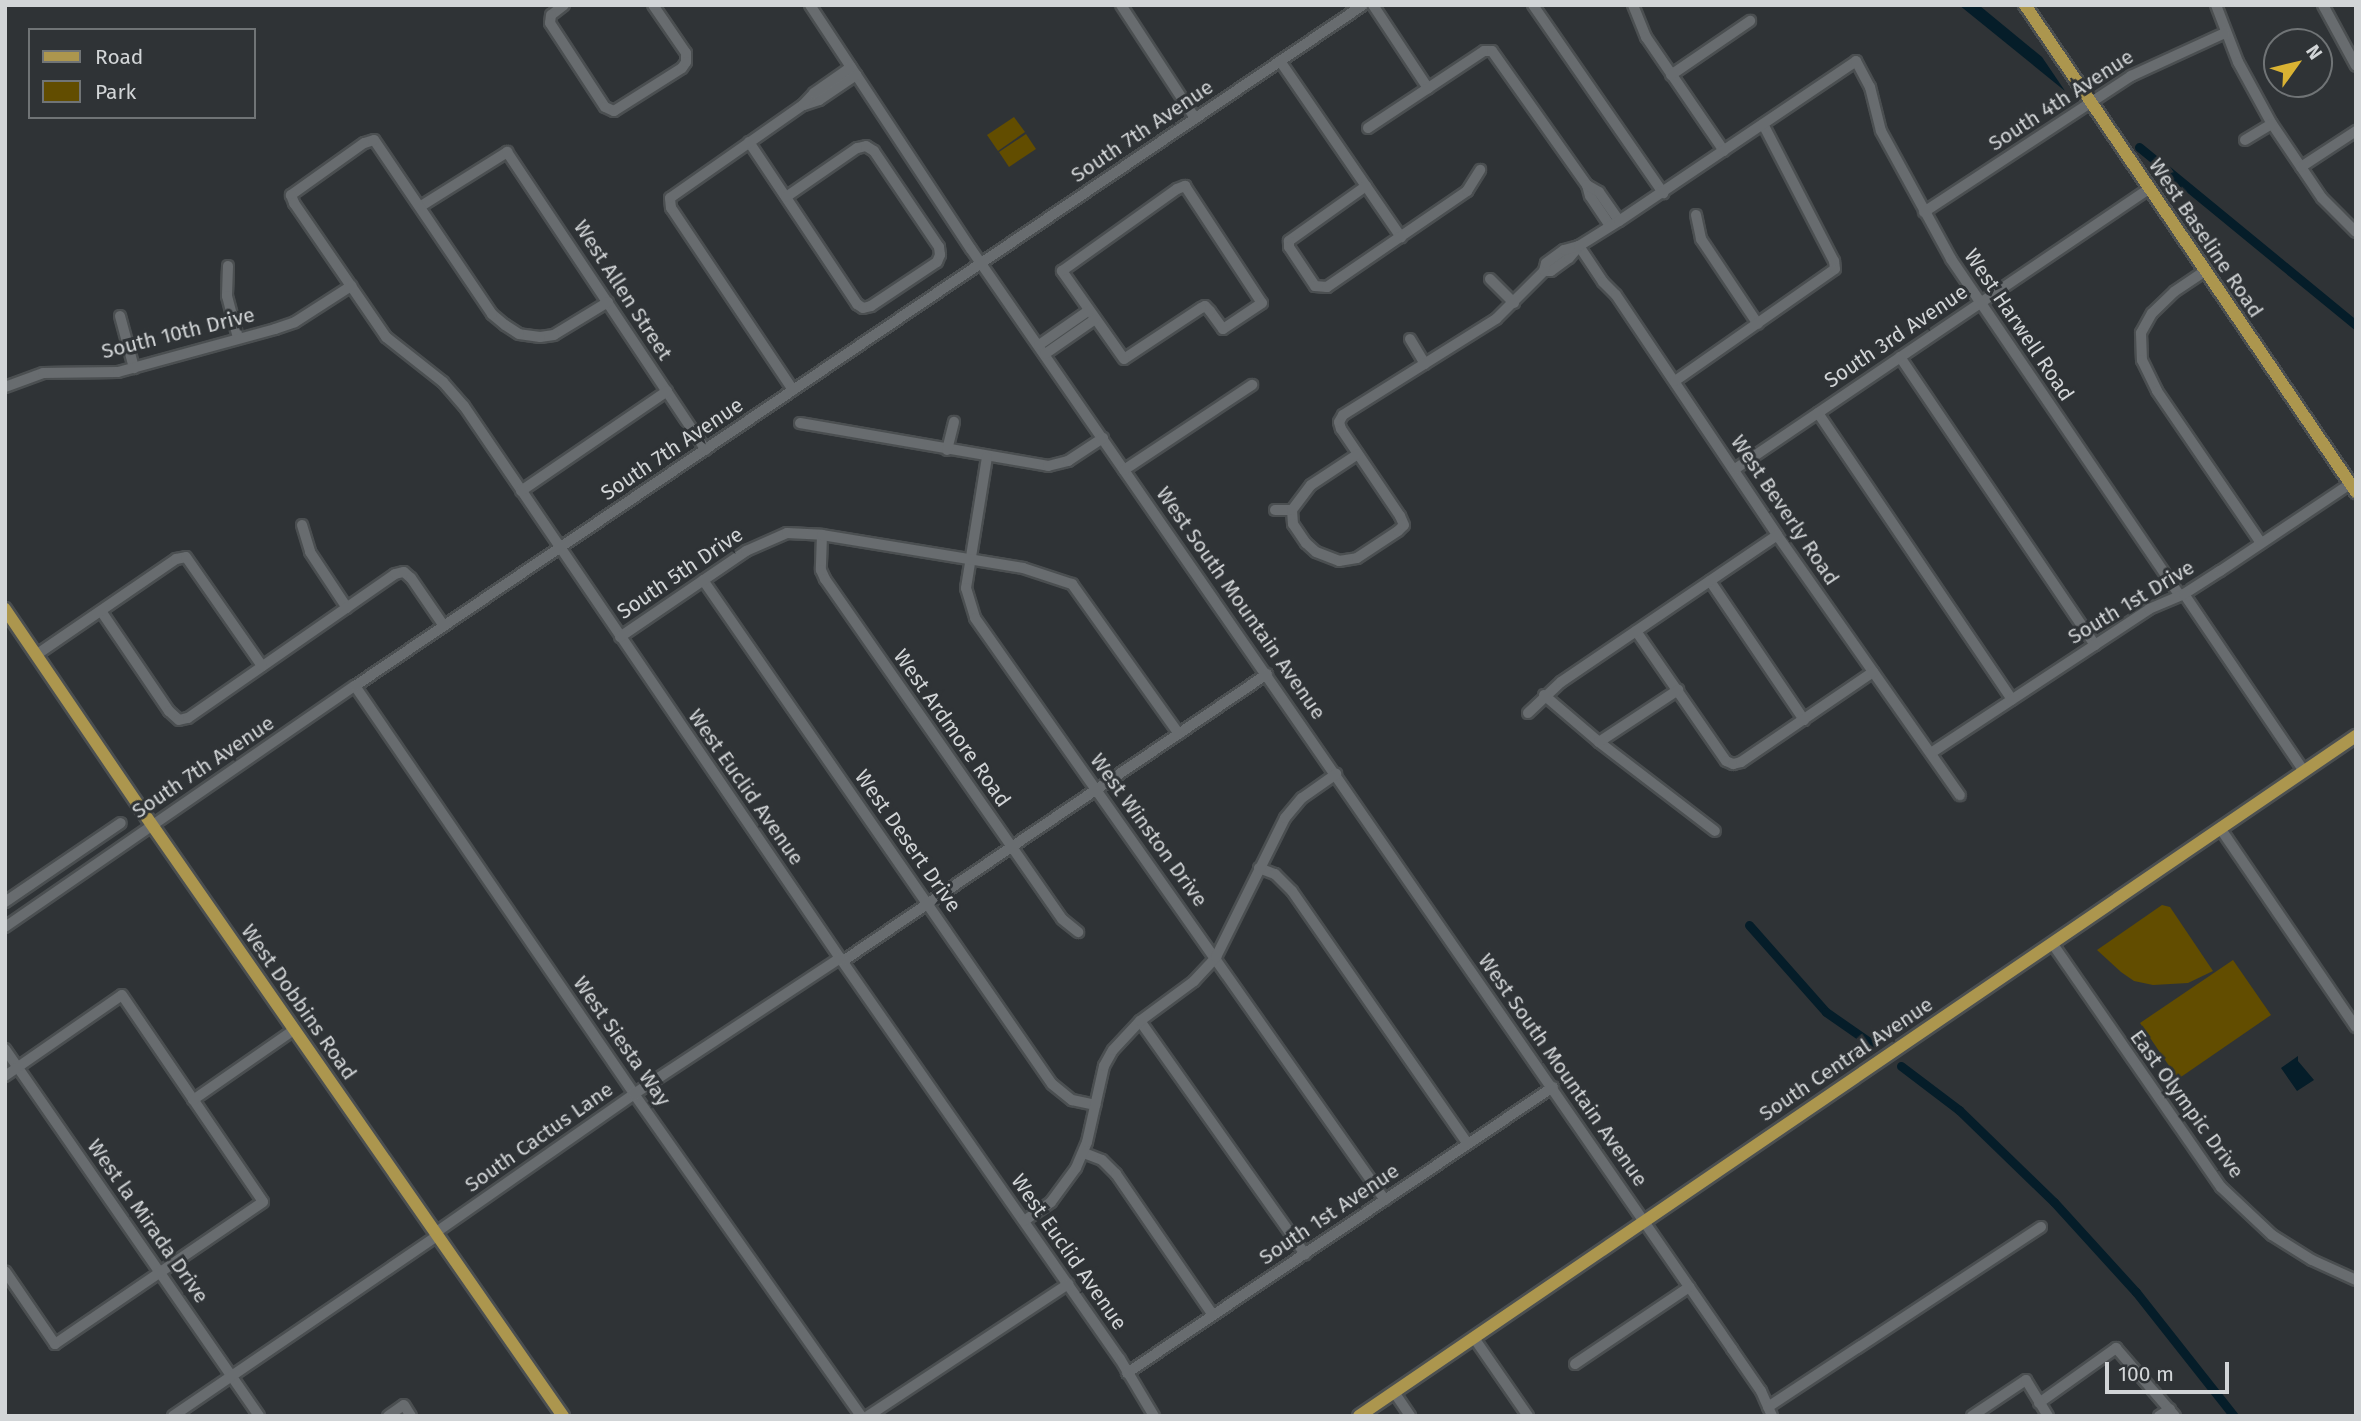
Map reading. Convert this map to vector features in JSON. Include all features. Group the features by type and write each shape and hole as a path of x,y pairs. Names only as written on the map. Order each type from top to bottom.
{"main road":[{"name":"West Baseline Road","path":"2025,5 2353,488"},
{"name":"West Dobbins Road","path":"5,609 563,1416"},
{"name":"South Central Avenue","path":"1359,1416 1884,1056 2355,738"}],"street":[{"path":"564,5 550,18 552,27 610,111 617,111 686,62 686,53 653,5"},
{"name":"West South Mountain Avenue","path":"810,5 980,262 1553,1087 1761,1391 1770,1412"},
{"path":"1121,5 1195,118"},
{"name":"South 7th Avenue","path":"5,927 355,686 1363,5"},
{"path":"1373,5 1428,88"},
{"path":"1533,5 1663,192"},
{"path":"1633,5 1646,37 1724,151"},
{"path":"2216,5 2225,33 2272,124 2322,198 2356,232"},
{"path":"2323,5 2356,66"},
{"path":"1671,75 1750,21"},
{"name":"South 4th Avenue","path":"1924,212 2155,62 2225,33"},
{"path":"1368,128 1484,51 1492,51 1614,223"},
{"path":"1280,61 1401,237"},
{"name":"West Harwell Road","path":"1763,124 1856,61 1870,87 1881,131 1924,212 1980,302 2304,771"},
{"path":"793,390 671,208 670,198 854,71"},
{"path":"1358,454 1311,485 1292,510 1293,524 1306,543 1316,552 1339,561 1357,558 1404,525 1339,422 1343,415 1496,318 1556,262 1564,250 1579,246 1763,124 1834,261 1835,269 1829,276 1675,381"},
{"path":"2245,140 2272,124"},
{"path":"2301,167 2356,131"},
{"name":"West Euclid Avenue","path":"421,206 374,140 364,143 291,195 386,337 453,392 1068,1284 1154,1416"},
{"path":"749,142 856,304 863,308 871,306 937,262 940,255 939,247 882,161 866,146 857,148 786,197"},
{"name":"West Allen Street","path":"421,206 507,152 706,450"},
{"path":"1366,186 1289,241 1289,247 1315,286 1327,287 1468,191 1480,170"},
{"path":"1185,186 1262,303 1223,329 1205,306 1124,359 1091,315 1062,271 1143,212 1185,186"},
{"name":"South 3rd Avenue","path":"1735,469 2150,188"},
{"path":"421,206 492,314 519,334 540,337 554,334 608,302"},
{"path":"1696,215 1701,239 1758,324"},
{"name":"West Beverly Road","path":"1579,246 1675,381 1777,536 1960,795"},
{"path":"228,266 227,296 238,338"},
{"path":"2205,271 2157,308 2141,333 2140,351 2146,371 2261,543"},
{"path":"1490,279 1514,303"},
{"name":"South 10th Drive","path":"5,387 43,373 118,372 295,322 351,286"},
{"path":"1042,350 1091,315"},
{"path":"120,316 134,368"},
{"path":"1410,339 1425,363"},
{"path":"1900,357 2095,645"},
{"path":"1124,470 1252,385"},
{"path":"521,491 667,391"},
{"path":"1818,413 2012,700"},
{"path":"947,450 954,422"},
{"path":"800,423 1053,466 1068,461 1103,438"},
{"name":"West Winston Drive","path":"988,457 966,588 975,618 1385,1199"},
{"name":"South 1st Drive","path":"1931,753 2149,609 2181,594 2353,488"},
{"path":"1275,510 1292,510"},
{"path":"302,525 310,552 346,608"},
{"name":"South 5th Drive","path":"620,637 773,536 787,533 822,535 1023,568 1072,584 1085,598 1179,734"},
{"name":"West Ardmore Road","path":"822,535 821,569 825,579 1062,919 1077,932"},
{"path":"1528,713 1544,695 1777,536"},
{"path":"36,655 176,559 186,556 261,666"},
{"path":"101,611 169,711 179,720 188,718 395,574 404,572 444,626"},
{"name":"West Desert Drive","path":"703,580 1052,1084 1072,1100 1095,1105"},
{"path":"1710,582 1804,720"},
{"path":"1636,631 1726,761 1733,764 1741,762 1873,672"},
{"path":"842,959 928,904 1267,674"},
{"name":"West Siesta Way","path":"355,686 634,1094 861,1416"},
{"path":"1599,742 1678,690"},
{"path":"1544,695 1599,742 1715,831"},
{"path":"1024,1221 1056,1195 1083,1153 1104,1066 1113,1050 1140,1021 1194,981 1216,957 1259,868 1294,807 1336,774"},
{"name":"South 7th Avenue","path":"5,902 121,823"},
{"path":"2220,828 2356,1027"},
{"path":"1259,868 1275,874 1292,891 1468,1144"},
{"name":"East Olympic Drive","path":"2052,943 2221,1187 2272,1235 2319,1264 2356,1280"},
{"name":"South Cactus Lane","path":"173,1416 634,1094 842,959"},
{"path":"5,1076 122,995 263,1202 55,1344 5,1271"},
{"path":"1140,1021 1305,1254"},
{"path":"193,1100 295,1029"},
{"name":"West la Mirada Drive","path":"5,1049 259,1416"},
{"name":"South 1st Avenue","path":"1127,1373 1553,1087"},
{"path":"1083,1153 1109,1165 1213,1315"},
{"path":"1770,1412 2041,1227"},
{"path":"868,1416 1068,1284"},
{"path":"1575,1364 1689,1287"},
{"path":"1474,1338 1528,1416"},
{"path":"2039,1403 2116,1348 2172,1412 2159,1416"},
{"path":"1972,1416 2026,1380 2048,1416"},
{"path":"1394,1392 1409,1416"},
{"path":"388,1416 404,1405 411,1416"}],"green space":[{"path":"1014,117 1025,132 998,151 987,135"},
{"path":"1026,134 1036,149 1009,167 999,152"},
{"path":"2162,905 2170,907 2213,971 2188,983 2153,985 2134,981 2097,950"},
{"path":"2233,960 2271,1015 2178,1079 2140,1023"}],"water":[{"path":"1959,5 1980,6 2042,57 2065,91"},
{"path":"2298,1056 2298,1061 2314,1080 2297,1091 2281,1068"}],"waterway":[{"path":"2139,147 2356,325"},
{"path":"1749,925 1826,1012 1872,1044"},
{"path":"1901,1066 1959,1110 2054,1202 2136,1292 2234,1416"}]}
